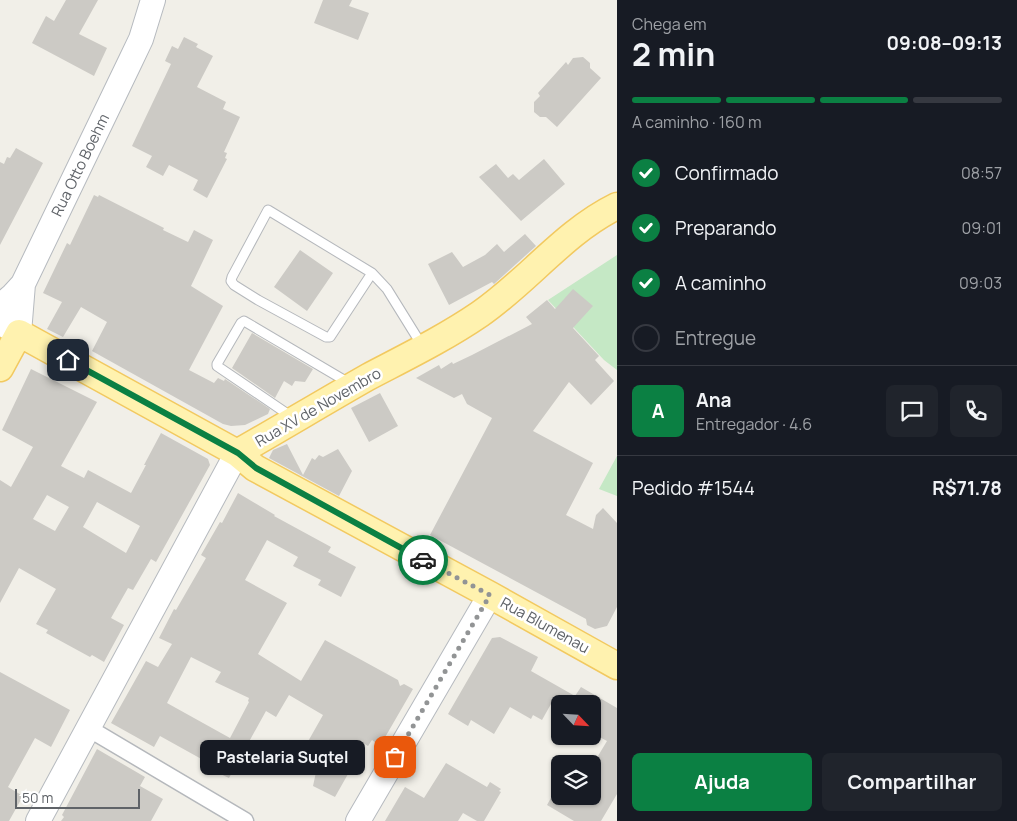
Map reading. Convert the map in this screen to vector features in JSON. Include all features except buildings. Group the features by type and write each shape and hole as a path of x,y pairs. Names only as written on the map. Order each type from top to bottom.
{"main road":[{"name":"Rua Otto Boehm","path":"9,328 23,284 137,47 153,0"},
{"name":"Rua XV de Novembro","path":"38,821 238,453 481,313 580,230 617,206"},
{"path":"0,306 23,284"},
{"path":"0,368 9,328"},
{"name":"Rua Blumenau","path":"9,328 238,453 256,468 617,666"},
{"path":"358,821 490,595"}],"street":[{"path":"88,728 245,821"}],"lane":[{"path":"372,273 330,337 326,337 258,300 234,285 231,281 268,210 372,273 387,288 423,347"},
{"path":"296,419 217,366 241,323 244,321 354,386"}],"green space":[{"path":"617,255 617,370 604,360 548,300"},
{"path":"617,456 617,496 599,489"}],"way so far":[{"path":"395,757 490,595 423,560"}],"place":[{"name":"Pastelaria Suqtel","path":"395,757"}],"route":[{"path":"68,360 238,453 256,468 423,560"}]}
